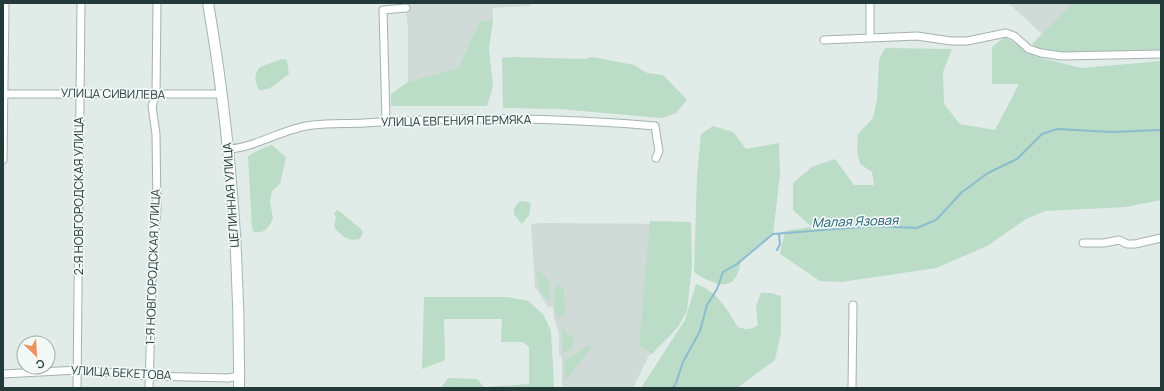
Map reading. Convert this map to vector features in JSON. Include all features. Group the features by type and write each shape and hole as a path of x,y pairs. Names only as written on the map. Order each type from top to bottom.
{"main road":[{"name":"ЦЕЛИННАЯ УЛИЦА","path":"208,3 223,94 229,149 236,277 239,388"}],"street":[{"path":"3,160 5,3"},
{"name":"2-Я НОВГОРОДСКАЯ УЛИЦА","path":"77,388 81,3"},
{"name":"1-Я НОВГОРОДСКАЯ УЛИЦА","path":"149,388 153,247 157,210 156,134 152,106 156,95 157,3"},
{"path":"870,3 870,38"},
{"path":"386,121 383,10 406,8"},
{"path":"824,40 917,36 951,41 966,41 998,34 1014,36 1029,49 1041,54 1062,56 1161,54"},
{"name":"УЛИЦА СИВИЛЕВА","path":"3,94 223,94"},
{"name":"УЛИЦА ЕВГЕНИЯ ПЕРМЯКА","path":"229,149 243,148 291,129 313,125 386,121 494,119 597,121 655,126 659,151 656,158"},
{"path":"1083,243 1104,244 1119,240 1127,244 1135,244 1161,238"},
{"path":"852,388 853,305"},
{"name":"УЛИЦА БЕКЕТОВА","path":"3,374 78,370 149,376 228,378 239,376"}],"shaded area":[{"path":"405,3 530,3 530,6 493,8 493,20 480,21 458,68 408,82 408,29"},
{"path":"1008,3 1073,3 1042,34"},
{"path":"531,224 690,224 686,311 684,316 648,357 633,388 564,388 562,386 562,359 559,354 559,334 554,318 553,307 548,307 535,287"}],"green space":[{"path":"1073,3 1161,3 1161,50 1063,54 1043,51 1032,44"},
{"path":"493,20 489,49 493,86 487,106 391,106 391,94 408,82 458,68 480,21"},
{"path":"1005,37 1037,57 1082,68 1161,61 1161,200 1125,207 1045,211 1026,219 987,246 936,268 842,282 820,281 780,254 785,231 812,227 793,210 793,183 812,167 835,159 854,185 874,185 872,172 860,164 857,150 858,134 873,118 877,100 879,60 885,48 952,49 943,72 944,104 960,124 995,130 1019,84 992,84 992,47"},
{"path":"592,57 634,65 647,73 663,75 687,100 676,113 662,118 559,109 503,108 502,58 585,59"},
{"path":"282,59 287,60 289,74 272,87 259,90 255,78 260,67"},
{"path":"713,126 733,132 746,149 779,143 780,174 773,234 741,259 739,270 735,278 725,284 718,284 710,281 694,272 697,175 701,134"},
{"path":"272,145 286,157 280,184 272,191 270,202 273,218 266,230 254,232 252,228 248,156"},
{"path":"520,201 529,202 531,204 529,215 522,224 514,214 514,208"},
{"path":"338,210 361,229 363,233 360,239 352,240 346,238 334,227 336,218 334,213"},
{"path":"650,221 691,222 692,265 687,311 678,327 652,354 639,346"},
{"path":"539,271 546,278 549,284 550,300 548,301 541,293 536,272"},
{"path":"696,284 704,287 716,296 738,327 744,329 751,329 758,325 756,306 761,293 771,293 781,296 781,333 775,360 737,388 641,388 685,320"},
{"path":"558,285 564,289 565,314 559,318 555,312 554,289"},
{"path":"424,297 508,297 528,301 543,314 551,331 553,388 441,388 448,378 477,379 484,387 529,384 529,347 522,342 501,342 502,319 444,319 445,360 422,369"},
{"path":"562,328 574,339 573,347 562,354"},
{"path":"589,345 591,349 564,382 565,361"}],"waterway":[{"name":"Малая Язовая","path":"673,388 683,362 700,331 707,305 717,289 723,272 737,264 773,234 874,226 917,228 936,220 962,192 988,173 1017,159 1042,134 1057,129 1112,132 1161,130"},
{"name":"Малая Язовая","path":"777,250 780,244 779,234"}]}
